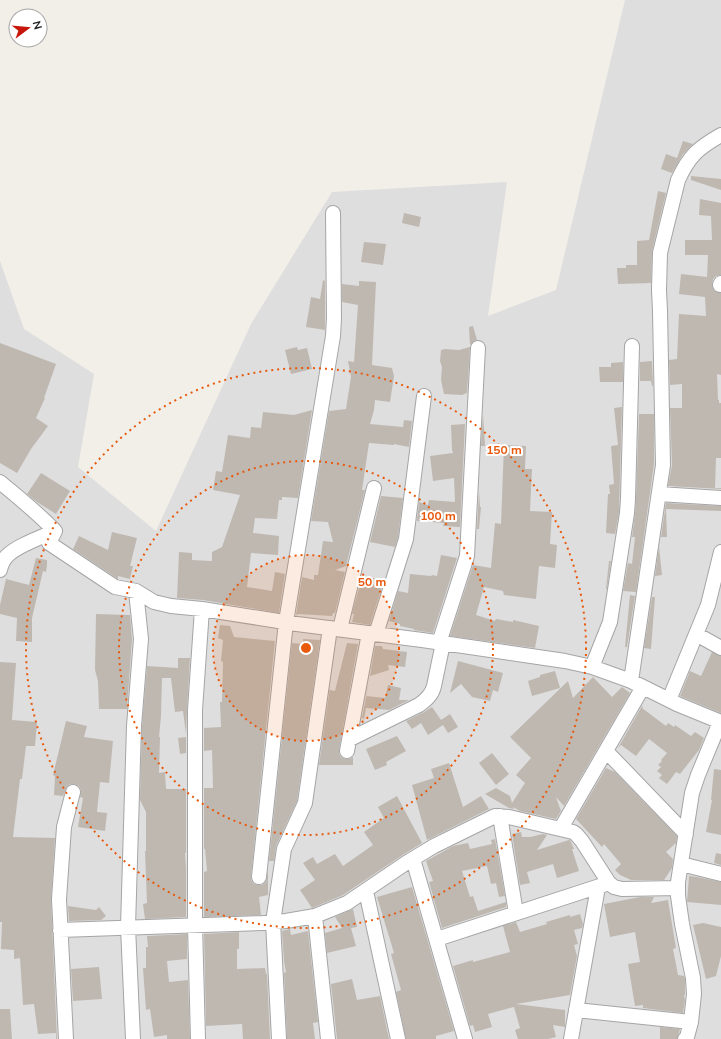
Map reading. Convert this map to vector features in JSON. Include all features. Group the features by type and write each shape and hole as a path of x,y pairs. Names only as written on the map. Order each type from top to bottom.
{"street":[{"path":"561,828 606,752 637,684 663,465 659,290 660,253 678,180 683,169 696,151 721,135"},
{"path":"260,877 286,622 333,336 334,213"},
{"path":"592,667 610,622 627,513 632,346"},
{"path":"424,396 406,539 373,634 349,745 420,705 432,692 434,686 441,643 467,556 478,348"},
{"path":"0,482 45,520 55,531"},
{"path":"279,1039 273,922 284,849 305,803 335,629 374,488"},
{"path":"659,494 721,498"},
{"path":"0,570 8,555 17,548 55,531"},
{"path":"55,531 49,542 115,587 136,590 154,602 171,606 441,643 592,667 637,684 669,700 720,722 692,793 678,882 679,908 693,978 694,994 691,1022 685,1039"},
{"path":"669,700 708,605 721,552"},
{"path":"132,1039 128,927 134,726 141,639 136,590"},
{"path":"198,1039 195,925 195,710 202,610"},
{"path":"696,634 721,648"},
{"path":"606,752 686,834"},
{"path":"66,1039 59,899 64,827 73,792"},
{"path":"60,930 286,922 315,916 347,903 413,859 449,838 495,816 509,817 561,828 573,832 582,841 604,885 569,1038"},
{"path":"500,816 516,913"},
{"path":"413,859 465,1039"},
{"path":"681,864 721,874"},
{"path":"437,939 604,885 622,889 678,888"},
{"path":"366,891 398,1039"},
{"path":"315,916 328,1039"},
{"path":"576,1010 691,1022"}],"shaded area":[{"path":"625,0 721,0 721,1039 0,1039 0,261 24,329 94,374 78,467 156,531 251,324 332,192 507,182 488,316 556,290"}],"building":[{"path":"683,141 693,144 683,154 672,173 661,169 666,154 677,158"},
{"path":"691,176 721,179 721,190 691,180"},
{"path":"658,191 666,193 652,251 651,283 618,284 617,268 626,268 626,265 637,265 637,241 649,240"},
{"path":"700,199 721,203 721,275 716,276 713,279 712,285 716,292 721,293 721,375 717,374 718,400 719,403 721,403 721,458 716,458 715,488 721,489 668,486 672,465 670,408 682,408 682,384 670,385 669,360 677,359 679,314 706,316 705,297 679,294 681,274 707,277 708,255 685,255 685,240 712,240 711,216 699,215"},
{"path":"404,213 421,217 419,227 402,223"},
{"path":"364,242 386,244 383,265 361,262"},
{"path":"323,280 325,281 325,330 306,327 311,297 320,299"},
{"path":"359,281 376,282 372,365 392,368 394,376 390,402 375,400 370,424 403,427 404,420 412,421 409,447 394,444 369,443 362,490 365,490 346,566 335,570 345,572 335,613 333,613 332,616 296,615 302,577 314,580 314,575 318,575 323,541 333,542 328,522 311,521 329,411 346,409 351,377 348,361 354,362 358,305 342,302 342,284 359,286"},
{"path":"473,326 477,340 470,345 469,327"},
{"path":"0,343 56,364 45,398 36,418 48,426 31,449 17,473 0,463"},
{"path":"297,347 298,350 307,348 312,369 291,374 285,350"},
{"path":"470,347 467,393 462,395 444,394 441,380 441,350 459,350"},
{"path":"652,361 653,386 651,381 640,381 640,362"},
{"path":"623,362 623,382 600,382 599,367 611,367 611,363"},
{"path":"622,407 619,512 615,534 606,533 608,494 610,494 609,485 614,484 611,446 618,445 614,408"},
{"path":"312,410 298,498 282,497 282,500 279,500 277,519 255,518 253,533 279,536 278,555 251,553 247,587 272,591 275,572 285,574 279,613 203,600 177,598 179,552 192,553 192,560 212,561 212,552 222,547 240,495 213,490 216,471 222,472 228,435 250,438 251,427 261,428 263,412 294,415"},
{"path":"483,414 485,446 481,446"},
{"path":"639,414 654,414 654,464 636,592 623,591 628,563 632,564 635,537 632,537 636,499"},
{"path":"465,424 460,527 443,526 444,523 417,521 419,502 428,505 429,500 455,502 454,478 433,481 430,456 453,453 451,425"},
{"path":"504,445 526,446 525,469 532,469 530,511 552,512 550,544 557,545 555,568 539,566 536,599 504,595 503,591 484,587 476,615 495,621 496,619 513,622 513,620 539,626 535,648 450,636 473,565 491,568 495,523 501,524"},
{"path":"41,473 70,491 56,514 27,494"},
{"path":"479,491 481,507 479,529 477,529"},
{"path":"381,496 403,498 398,537 395,547 370,542"},
{"path":"666,503 721,506 721,511 666,509 667,537 661,537"},
{"path":"112,532 137,538 130,566 133,566 130,579 118,576 118,579 73,549 79,536 108,550"},
{"path":"659,547 662,575 655,576"},
{"path":"441,555 457,558 433,633 414,630 389,621 398,591 408,593 410,574 437,576"},
{"path":"36,558 47,560 47,565 46,572 43,571 32,618 32,642 16,641 17,618 0,614 0,605 6,579 29,585"},
{"path":"609,561 611,561 606,589"},
{"path":"368,577 384,580 370,625 352,622 354,614 352,614 360,584 367,585"},
{"path":"630,595 635,596 627,647 625,647"},
{"path":"652,597 655,597 651,649 644,648"},
{"path":"96,614 130,615 132,639 127,709 99,709 98,681 95,670"},
{"path":"220,625 230,626 234,637 275,641 251,876 251,880 254,884 262,885 266,882 268,869 268,895 259,897 261,915 204,917 204,872 207,871 204,849 204,788 213,788 212,750 204,751 204,728 221,727 220,702 222,702 223,662 221,661 223,640 218,638"},
{"path":"303,639 320,640 297,801 276,846 274,861 269,861 292,643 303,644"},
{"path":"347,643 358,644 339,754 342,758 346,759 353,757 353,765 319,765 330,687 330,690 335,691"},
{"path":"375,646 382,646 383,649 407,652 405,667 388,665 389,670 370,676"},
{"path":"712,652 721,656 721,713 680,696 690,671 701,676"},
{"path":"178,658 190,658 186,734 183,711 175,712 171,678 162,678 159,773 165,772 166,789 186,789 186,917 145,919 143,904 147,903 145,851 146,812 140,800 142,726 147,666 178,668"},
{"path":"458,661 503,673 498,692 493,690 490,701 472,697 461,684 450,693"},
{"path":"0,662 16,663 12,720 37,722 35,746 26,746 22,779 20,779 13,837 55,838 51,899 57,1039 56,1033 38,1034 34,1004 23,1005 20,958 14,959 14,950 1,949"},
{"path":"555,671 560,688 532,696 528,681 540,677 540,675"},
{"path":"593,677 612,697 622,687 630,693 564,806 556,797 561,811 556,819 520,811 513,807 514,809 509,808 485,794 496,788 510,796 512,803 525,783 516,775 531,758 510,737 568,681 573,698"},
{"path":"388,685 401,688 399,700 409,700 389,710 366,708 364,719 362,718 366,696 385,698"},
{"path":"642,706 642,708 666,726 668,723 674,727 675,725 691,736 695,732 704,738 699,750 680,774 676,772 667,784 659,778 662,775 657,771 661,767 658,765 667,753 649,739 636,756 621,745 618,748"},
{"path":"432,707 441,720 450,714 458,727 448,733 443,725 428,735 421,723 412,729 406,721"},
{"path":"66,721 87,726 84,737 113,741 109,783 100,782 97,812 107,813 105,831 78,827 83,798 80,797 81,790 79,786 70,784 67,786 63,796 54,795 55,776 53,775"},
{"path":"397,736 406,751 386,762 387,765 375,770 366,749"},
{"path":"186,737 186,753 180,754 178,738"},
{"path":"492,753 509,774 496,785 479,763"},
{"path":"449,763 463,807 481,796 489,809 427,840 412,785 434,778 431,769"},
{"path":"606,768 615,772 677,836 676,843 666,852 673,859 672,868 664,880 631,880 620,875 615,870 621,864 604,844 602,847 576,819"},
{"path":"714,769 721,770 721,835 706,832 712,800"},
{"path":"397,796 422,843 343,895 312,908 300,890 315,880 303,863 313,857 317,864 335,854 343,866 373,845 364,832 384,818 378,807"},
{"path":"521,832 522,837 543,834 547,835 537,850 570,840 574,849 572,849 579,871 557,878 553,864 527,872 530,883 520,885 512,834"},
{"path":"495,839 505,896 499,897 496,883 491,884 487,866 462,871 470,897 473,896 478,911 506,902 506,907 442,928 429,882 433,881 426,861 453,846 468,843 470,849 492,844 491,840"},
{"path":"716,853 721,854 721,865 714,863"},
{"path":"689,876 721,882 721,905 687,902"},
{"path":"412,887 454,1031 436,1036 436,1039 406,1039 396,992 401,990 391,954 394,953 377,897"},
{"path":"640,897 654,897 651,903 668,900 676,948 673,949 678,975 684,976 685,979 685,1000 683,1013 643,1008 643,1005 635,1006 628,964 640,962 635,932 610,937 604,904"},
{"path":"68,906 96,910 99,907 106,916 101,920 69,921"},
{"path":"353,909 357,927 351,928 356,946 327,953 325,933 342,928 335,917"},
{"path":"580,914 583,924 582,928 574,930 578,944 574,945 577,956 570,995 516,1004 565,1010 565,1027 553,1025 556,1037 548,1039 518,1039 515,1030 520,1028 514,1007 488,1014 492,1027 475,1032 473,1025 470,1026 453,966 510,952 503,926 516,922 520,932 547,924 546,922 570,915 570,917"},
{"path":"703,923 721,927 721,956 716,976 706,979 693,925"},
{"path":"290,929 291,935 308,931 318,1022 313,1023 315,1039 287,1039 284,973 286,972 282,931"},
{"path":"239,932 237,969 265,968 267,974 270,1039 243,1039 242,1024 206,1026 204,934"},
{"path":"187,934 187,959 167,961 169,982 188,980 190,1039 167,1039 167,1035 154,1037 150,1009 146,1010 143,968 146,968 146,947 148,947 147,936"},
{"path":"99,967 102,999 73,1001 71,969"},
{"path":"352,979 357,1000 380,996 389,1039 337,1039 331,984"},
{"path":"0,1009 10,1009 12,1039 0,1039"},
{"path":"660,1027 680,1029 677,1039 660,1039"}]}
